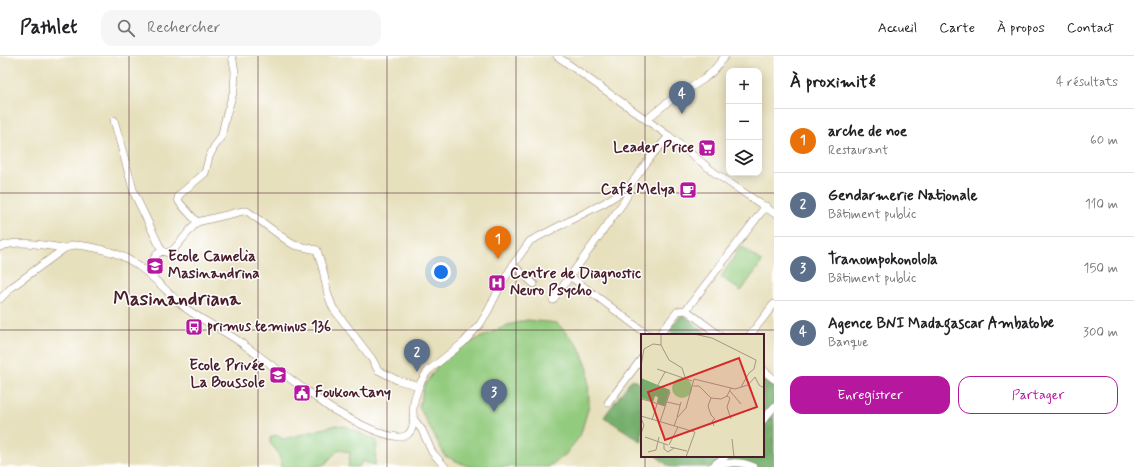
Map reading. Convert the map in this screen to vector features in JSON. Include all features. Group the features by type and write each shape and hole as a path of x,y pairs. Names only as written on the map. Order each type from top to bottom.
{"street":[{"path":"197,222 179,202 178,198 179,195 205,173 214,147 221,138 234,90 235,71 232,56"},
{"path":"557,56 669,136 715,173 766,206 774,213"},
{"path":"646,120 668,102 704,79 726,56"},
{"path":"114,120 134,193 162,251 168,253 174,249 197,222 247,211 294,245 317,250 328,295 334,308 372,359 378,370 397,380 419,386"},
{"path":"0,299 64,248 73,245 95,248 114,253 131,260 146,271 196,316 227,333 317,399 345,416 386,435 396,437 407,435 413,426 414,402 419,386 425,375 464,342 480,324 513,264 530,241 604,203 628,188 653,154 669,136"},
{"path":"554,300 623,203 627,196 628,188"},
{"path":"686,310 766,206"},
{"path":"0,247 6,244 21,242 64,248"},
{"path":"146,271 157,254 162,251"},
{"path":"513,264 534,284"},
{"path":"571,277 647,334"},
{"path":"751,334 774,304"},
{"path":"660,334 678,310 686,310 717,334"},
{"path":"608,403 641,359"},
{"path":"764,371 774,379"},
{"path":"764,419 774,407"},
{"path":"413,418 422,430 432,452 445,467"},
{"path":"711,467 725,457"},
{"path":"711,467 728,463 742,463 754,467"}],"green space":[{"path":"741,246 762,262 741,291 721,277"},
{"path":"682,314 707,334 674,334 668,330"},
{"path":"527,320 557,323 578,345 588,369 589,406 580,436 565,455 548,467 470,467 445,456 419,407 424,386 438,365 462,346 508,325"},
{"path":"632,379 641,384 641,441 604,417"},
{"path":"764,380 774,387 774,420 764,419"},
{"path":"764,420 774,421 774,467 670,467 657,457 764,457"},
{"path":"337,425 348,427 377,441 375,465 362,461 359,467 348,467 350,453 339,449 325,464 315,467 281,467 277,451 270,443 270,438 276,435 283,439"}],"place":[{"name":"Agence BNI Madagascar Ambatobe","path":"682,114"},
{"name":"Leader Price","path":"707,148"},
{"name":"Café Melya","path":"688,190"},
{"name":"arche de noe","path":"498,259"},
{"name":"Ecole Camelia Masinandrina","path":"155,266"},
{"name":"Centre de Diagnostic Neuro Psycho","path":"497,283"},
{"name":"primus teminus 136","path":"194,327"},
{"name":"Gendarmerie Nationale","path":"417,372"},
{"name":"Ecole Privée La Boussole","path":"278,375"},
{"name":"Foukontany","path":"302,393"},
{"name":"Tranompokonolola","path":"494,412"}],"district":[{"name":"Masinandriana","path":"177,299"}]}
